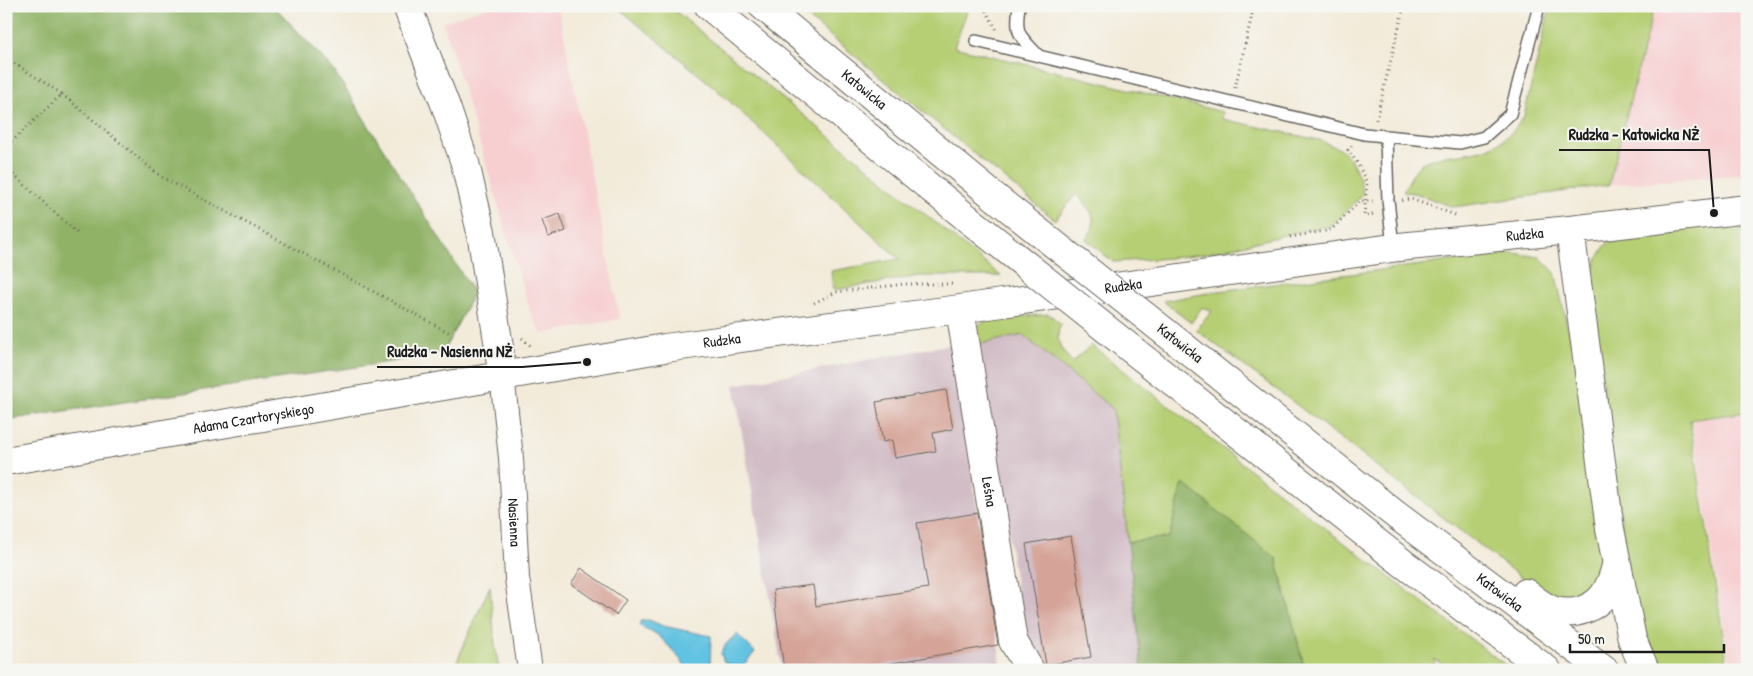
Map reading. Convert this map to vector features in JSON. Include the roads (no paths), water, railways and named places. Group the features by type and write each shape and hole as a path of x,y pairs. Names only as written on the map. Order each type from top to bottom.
{"main road":[{"path":"407,6 445,104 465,163 481,232 502,375"},
{"path":"708,6 967,218 1130,348 1404,564 1547,670"},
{"name":"Katowicka","path":"763,6 996,198 1396,515 1604,670"},
{"name":"Rudzka","path":"502,375 665,348 960,309 1394,247 1570,230 1747,209"},
{"path":"1570,230 1616,566 1632,639 1645,670"},
{"name":"Leśna","path":"960,309 1013,641 1030,670"},
{"name":"Adama Czartoryskiego","path":"6,461 502,375"},
{"path":"1231,384 1334,450 1544,606 1556,612 1567,613 1592,607 1609,588 1616,566"}],"street":[{"name":"Nasienna","path":"502,375 511,458 517,578 530,670"}],"lane":[{"path":"1019,6 1016,28 1038,55"},
{"path":"976,41 1364,134 1460,143 1484,137 1510,114 1539,6"},
{"path":"1386,137 1388,200 1394,247"}],"water":[{"path":"649,620 663,626 711,636 710,670 688,670 677,655 661,639 653,632 639,625 641,621"},
{"path":"737,634 755,652 739,670 724,662 721,653 726,644"}],"place":[{"name":"Rudzka - Katowicka NŻ","path":"1714,213"},
{"name":"Rudzka - Nasienna NŻ","path":"587,362"}]}
